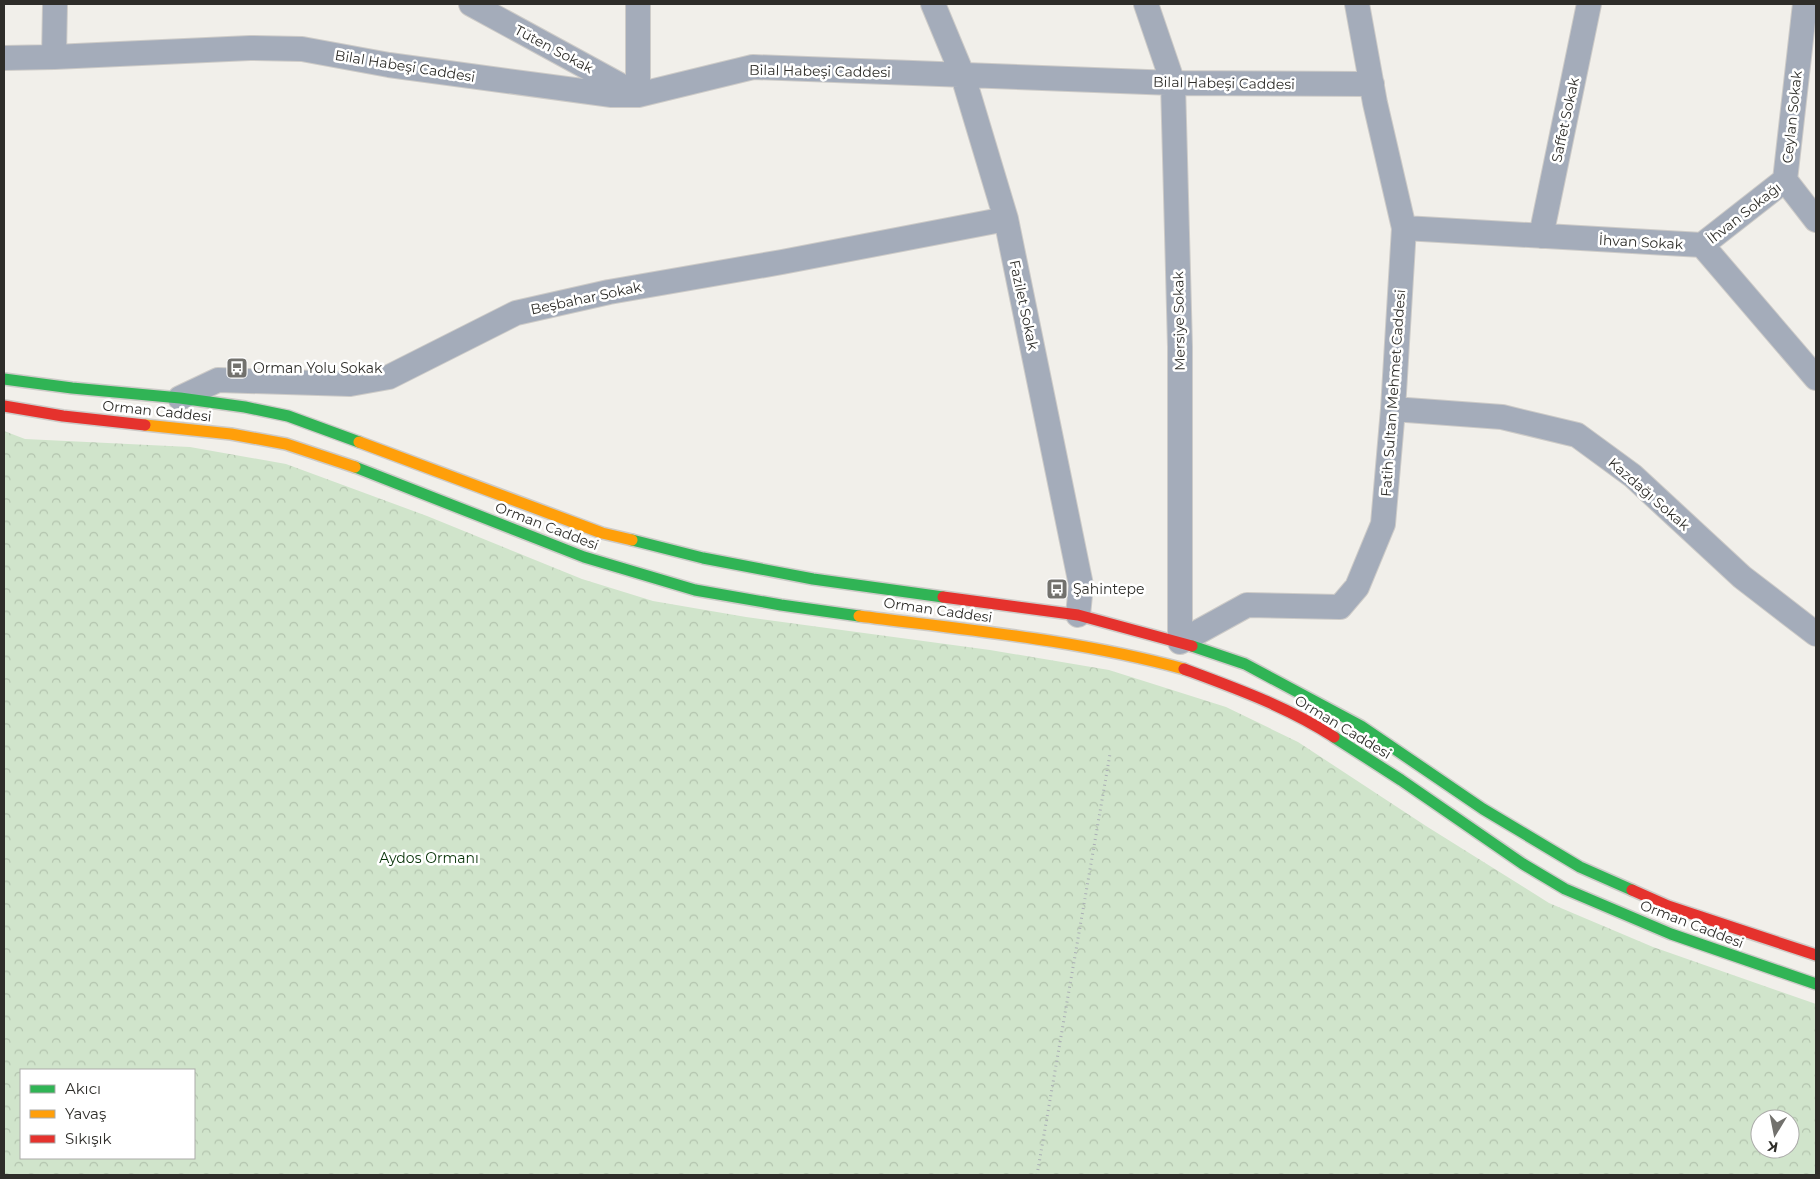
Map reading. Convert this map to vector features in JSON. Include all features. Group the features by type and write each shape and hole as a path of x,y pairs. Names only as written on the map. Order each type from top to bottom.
{"street":[{"path":"54,57 55,4"},
{"name":"Tüten Sokak","path":"470,4 638,95"},
{"path":"638,4 638,95"},
{"name":"Fazilet Sokak","path":"933,4 963,76 1006,218 1081,585 1077,623"},
{"name":"Mersiye Sokak","path":"1146,4 1174,83 1180,346 1178,655"},
{"name":"Fatih Sultan Mehmet Caddesi","path":"1178,655 1247,605 1340,607 1357,587 1382,524 1393,409 1404,228 1372,84 1358,4"},
{"name":"Saffet Sokak","path":"1541,236 1589,4"},
{"name":"Ceylan Sokak","path":"1805,4 1785,180 1816,220"},
{"name":"Bilal Habeşi Caddesi","path":"4,58 250,48 302,49 389,65 612,95 638,95 753,66 963,76 1174,83 1372,84"},
{"name":"İhvan Sokağı","path":"1702,245 1785,180"},
{"name":"Beşbahar Sokak","path":"186,416 218,380 350,384 388,377 516,313 609,292 782,262 1006,218"},
{"name":"İhvan Sokak","path":"1404,228 1702,245 1816,378"},
{"name":"Orman Caddesi","path":"4,379 72,388 186,416 231,434 286,444 342,462 584,557 695,590 781,605 887,618 1122,654 1178,655 1245,664 1361,726 1483,809 1580,867 1668,906 1816,955"},
{"name":"Orman Caddesi","path":"4,406 63,416 186,416 245,407 288,416 602,532 702,558 813,579 1077,623 1178,655 1239,689 1315,725 1401,780 1523,864 1565,889 1671,934 1816,984"},
{"name":"Kazdağı Sokak","path":"1393,409 1502,417 1576,435 1632,476 1742,577 1816,634"},
{"path":"1076,646 1077,623"}],"path":[{"path":"1037,1175 1110,754"}],"green space":[{"name":"Aydos Ormanı","path":"4,431 25,439 190,447 286,464 427,516 582,579 653,601 746,617 990,650 1109,670 1226,707 1298,742 1426,826 1549,903 1653,947 1816,1004 1816,1175 4,1175"}],"traffic: fast":[{"path":"4,379 245,407 288,416 359,442"},
{"path":"355,467 584,557 695,590 859,616"},
{"path":"632,540 703,558 813,579 943,597"},
{"path":"1192,646 1245,664 1361,726 1483,809 1580,867 1632,890"},
{"path":"1334,737 1401,780 1523,864 1565,889 1671,934 1816,984"}],"traffic: slow":[{"path":"145,425 231,434 286,444 355,467"},
{"path":"359,442 602,533 632,540"},
{"path":"859,616 1063,643 1104,650 1184,669"}],"traffic: jam":[{"path":"4,406 63,416 145,425"},
{"path":"943,597 1078,615 1192,646"},
{"path":"1184,669 1280,707 1334,737"},
{"path":"1632,890 1668,906 1816,955"}],"place":[{"name":"Orman Yolu Sokak","path":"237,368"},
{"name":"Şahintepe","path":"1057,589"}]}
